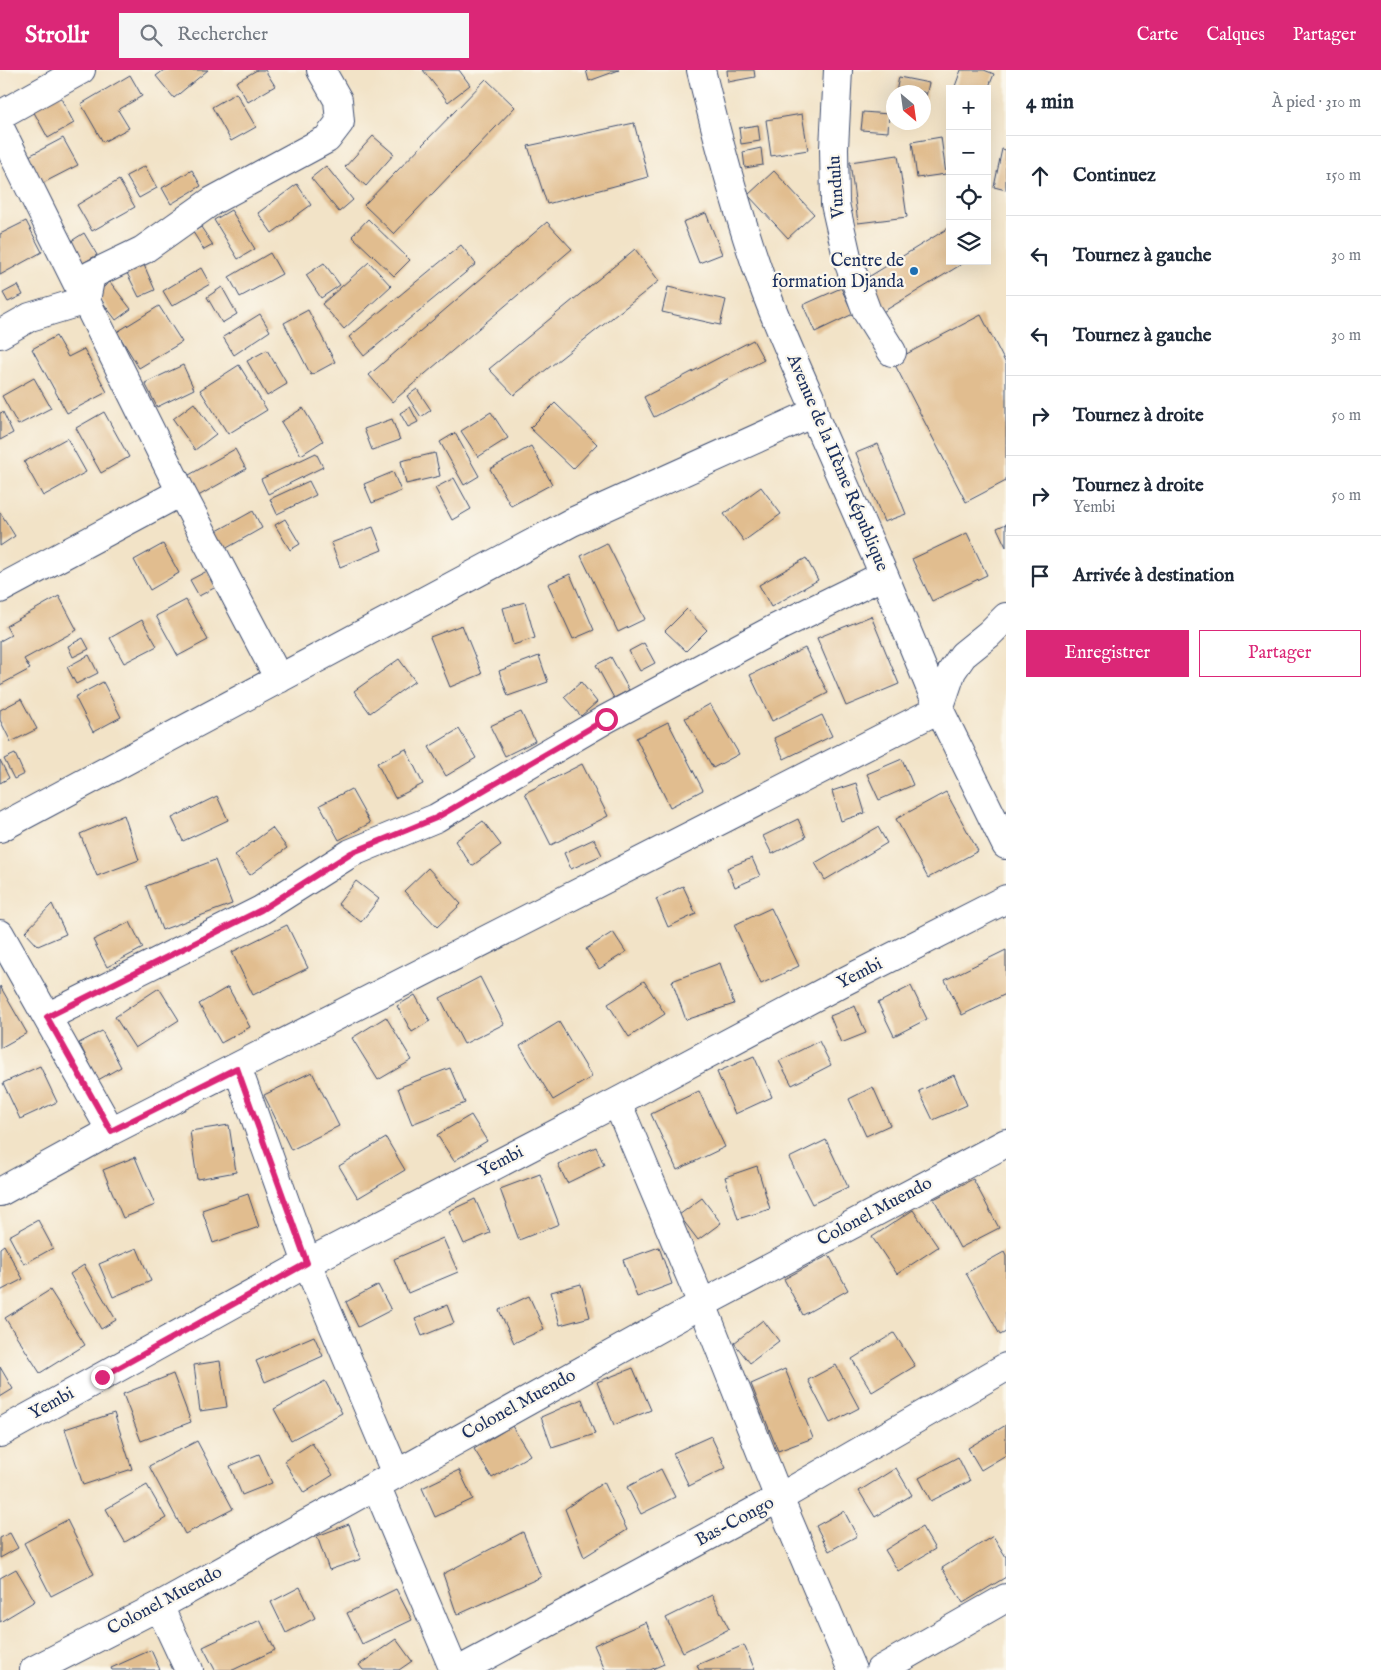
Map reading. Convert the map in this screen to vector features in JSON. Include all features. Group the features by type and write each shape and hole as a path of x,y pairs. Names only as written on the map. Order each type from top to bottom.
{"street":[{"path":"0,115 81,70"},
{"path":"86,300 91,275 143,250 212,201 327,139 340,122 338,100 321,70"},
{"name":"Avenue de la IIème République","path":"700,70 721,154 766,294 812,402 816,420 884,575 939,708 1006,844"},
{"name":"Vundulu","path":"838,70 834,148 835,204 848,261 867,312 892,352"},
{"path":"0,128 181,492 280,679"},
{"path":"0,334 30,317 86,300"},
{"path":"0,828 572,522 811,414 812,402"},
{"path":"0,589 181,492"},
{"path":"47,1017 261,910 351,853 436,818 606,719 776,628 884,575"},
{"path":"0,1192 111,1131 939,708 952,671 963,655 1006,617"},
{"name":"Yembi","path":"0,1433 307,1263 1006,899"},
{"path":"3,947 47,1017 111,1131"},
{"path":"237,1068 454,1670"},
{"path":"617,1102 702,1304 779,1498 852,1670"},
{"name":"Colonel Muendo","path":"34,1670 159,1606 702,1304 1006,1143"},
{"name":"Bas-Congo","path":"460,1670 779,1498 1006,1367"},
{"path":"880,1670 1006,1598"},
{"path":"159,1606 189,1670"}],"building":[{"path":"164,70 208,70 174,98 156,76"},
{"path":"257,70 265,70 275,86 248,102 236,82"},
{"path":"423,70 459,70 470,85 448,102"},
{"path":"586,70 619,70 589,81"},
{"path":"727,70 754,70 755,77 728,82"},
{"path":"961,70 984,70 994,74 990,85 955,85"},
{"path":"130,75 142,96 118,110 129,128 103,142 81,104"},
{"path":"899,77 929,83 929,85 897,85"},
{"path":"486,79 515,107 394,234 364,205"},
{"path":"57,91 74,123 48,138 30,105"},
{"path":"236,93 256,127 231,141 212,107"},
{"path":"863,112 886,114 886,130 888,132 861,130"},
{"path":"802,114 808,150 771,156 766,120"},
{"path":"634,123 648,177 547,204 528,146"},
{"path":"758,125 760,141 741,144 739,128"},
{"path":"373,136 394,154 366,186 345,167"},
{"path":"941,137 946,174 917,178 912,142"},
{"path":"63,138 78,165 43,183 29,156"},
{"path":"761,148 763,165 745,168 743,152"},
{"path":"1002,149 1006,150 1006,190 994,187"},
{"path":"898,155 907,217 858,223 850,162"},
{"path":"145,166 157,188 139,198 126,176"},
{"path":"326,166 353,200 339,212 311,178"},
{"path":"192,170 201,186 171,204 162,188"},
{"path":"774,171 814,214 788,238 748,195"},
{"path":"119,180 135,207 92,231 77,205"},
{"path":"297,184 311,205 272,233 258,213"},
{"path":"231,210 255,249 238,259 214,220"},
{"path":"706,213 722,254 699,263 683,222"},
{"path":"368,219 410,260 394,276 352,236"},
{"path":"26,221 42,252 0,275 0,234"},
{"path":"547,222 572,249 392,402 369,375"},
{"path":"201,227 213,245 204,250 193,232"},
{"name":"Centre de formation Djanda","path":"946,229 946,265 960,265 881,313 862,281"},
{"path":"84,233 97,255 78,266 65,245"},
{"path":"461,245 476,264 364,356 349,337"},
{"path":"635,249 659,281 514,395 489,369"},
{"path":"270,253 282,274 240,297 229,277"},
{"path":"369,262 391,286 344,329 322,304"},
{"path":"324,263 340,285 321,298 306,275"},
{"path":"144,265 155,290 139,297 127,273"},
{"path":"201,268 210,284 172,306 163,291"},
{"path":"110,282 131,309 116,320 96,293"},
{"path":"18,285 23,295 8,302 3,293"},
{"path":"222,287 237,314 222,323 207,297"},
{"path":"668,287 726,300 720,325 662,312"},
{"path":"841,288 853,314 815,332 803,305"},
{"path":"159,306 182,342 139,368 117,332"},
{"path":"308,310 335,362 311,375 284,323"},
{"path":"260,314 270,331 234,355 223,337"},
{"path":"981,315 1006,364 1006,481 966,502 893,361"},
{"path":"56,336 68,357 84,349 107,392 67,413 32,349"},
{"path":"753,340 764,360 654,417 644,397"},
{"path":"267,350 287,384 267,396 247,361"},
{"path":"183,365 194,389 157,407 145,383"},
{"path":"239,365 267,410 228,434 200,390"},
{"path":"34,378 51,408 18,425 2,396"},
{"path":"417,389 431,410 421,417 407,396"},
{"path":"194,403 216,434 195,450 173,419"},
{"path":"555,403 597,444 573,469 530,428"},
{"path":"410,407 418,422 408,427 400,413"},
{"path":"303,408 323,441 301,455 281,422"},
{"path":"3,412 13,433 0,440 0,413"},
{"path":"104,412 129,457 101,473 76,428"},
{"path":"491,412 508,438 478,457 461,431"},
{"path":"392,419 400,440 372,450 364,429"},
{"path":"455,433 479,476 464,485 440,442"},
{"path":"67,438 86,472 43,496 24,462"},
{"path":"878,444 906,514 884,522 856,453"},
{"path":"531,446 552,484 511,506 490,469"},
{"path":"235,449 246,469 193,499 182,479"},
{"path":"316,453 323,467 268,494 261,479"},
{"path":"435,453 440,476 406,484 401,461"},
{"path":"393,472 401,491 372,503 364,484"},
{"path":"454,478 471,509 452,520 435,488"},
{"path":"309,481 316,495 277,514 270,499"},
{"path":"761,487 781,514 744,541 724,514"},
{"path":"253,511 262,528 218,553 208,536"},
{"path":"0,512 15,536 0,546"},
{"path":"285,519 300,544 290,550 275,525"},
{"path":"1006,524 1006,547 997,528"},
{"path":"373,527 382,550 340,567 331,543"},
{"path":"967,533 987,575 932,601 912,559"},
{"path":"607,543 645,619 618,632 581,556"},
{"path":"163,544 179,573 150,590 134,560"},
{"path":"806,558 818,580 771,607 759,585"},
{"path":"207,571 216,587 199,596 190,580"},
{"path":"570,574 594,630 573,639 548,584"},
{"path":"59,596 77,630 24,659 30,669 0,685 0,641 11,635 6,626"},
{"path":"186,600 208,640 178,656 156,616"},
{"path":"525,602 535,638 513,645 503,608"},
{"path":"687,609 707,630 686,651 665,631"},
{"path":"871,616 899,684 846,706 817,638"},
{"path":"142,620 157,646 124,663 110,638"},
{"path":"462,625 482,674 450,687 430,637"},
{"path":"83,638 89,649 73,657 68,646"},
{"path":"644,643 655,663 640,671 629,651"},
{"path":"805,648 828,693 772,721 750,675"},
{"path":"89,655 98,673 76,684 67,667"},
{"path":"539,656 548,682 508,696 499,671"},
{"path":"611,657 629,690 614,698 596,665"},
{"path":"399,659 415,681 370,713 354,691"},
{"path":"103,682 121,717 93,732 75,697"},
{"path":"581,682 597,702 581,716 564,697"},
{"path":"21,699 37,729 11,742 0,720 0,710"},
{"path":"710,704 739,754 713,768 685,718"},
{"path":"521,712 535,741 505,756 490,726"},
{"path":"822,715 832,736 784,759 774,738"},
{"path":"668,722 703,790 670,807 636,738"},
{"path":"459,729 476,758 446,776 429,747"},
{"path":"406,749 423,784 395,798 377,763"},
{"path":"15,754 24,774 14,779 4,759"},
{"path":"902,759 913,785 879,800 867,774"},
{"path":"0,760 9,778 0,783"},
{"path":"582,764 608,816 551,845 525,793"},
{"path":"856,783 865,813 841,821 832,791"},
{"path":"351,789 370,823 339,840 320,805"},
{"path":"946,792 978,851 928,878 896,819"},
{"path":"217,796 228,820 183,841 172,818"},
{"path":"124,815 139,860 97,876 80,834"},
{"path":"798,819 806,837 772,854 763,836"},
{"path":"483,821 501,845 472,866 455,841"},
{"path":"878,827 887,843 825,880 815,863"},
{"path":"272,828 287,848 250,875 235,855"},
{"path":"594,839 602,855 571,869 564,853"},
{"path":"752,858 760,876 735,887 727,868"},
{"path":"215,860 232,904 162,930 146,886"},
{"path":"428,868 461,904 437,927 404,891"},
{"path":"356,881 379,899 361,922 338,904"},
{"path":"683,886 696,914 668,927 656,899"},
{"path":"52,904 66,934 38,946 25,932"},
{"path":"771,908 799,966 761,984 734,925"},
{"path":"130,922 143,948 107,967 93,940"},
{"path":"287,925 308,968 253,995 232,952"},
{"path":"613,932 626,952 599,969 586,949"},
{"path":"1006,950 1006,994 962,1015 945,980"},
{"path":"720,963 734,1004 686,1020 672,981"},
{"path":"480,977 504,1024 464,1044 440,998"},
{"path":"644,981 665,1014 629,1037 608,1004"},
{"path":"0,986 27,1033 0,1048"},
{"path":"911,986 927,1019 894,1036 878,1003"},
{"path":"228,987 250,1027 221,1043 199,1004"},
{"path":"159,988 179,1020 135,1048 115,1017"},
{"path":"415,995 430,1021 412,1032 397,1006"},
{"path":"855,1006 866,1033 841,1043 830,1016"},
{"path":"386,1017 412,1060 378,1080 352,1038"},
{"path":"559,1022 592,1077 553,1100 520,1046"},
{"path":"102,1031 121,1067 98,1080 79,1043"},
{"path":"819,1041 831,1065 792,1085 779,1061"},
{"path":"754,1056 772,1097 735,1114 717,1072"},
{"path":"40,1066 57,1102 20,1119 3,1083"},
{"path":"450,1068 465,1103 412,1124 398,1088"},
{"path":"312,1072 339,1126 291,1150 264,1095"},
{"path":"954,1075 967,1105 933,1120 919,1091"},
{"path":"873,1087 890,1125 866,1136 849,1099"},
{"path":"699,1091 725,1147 677,1170 651,1114"},
{"path":"471,1115 487,1141 454,1161 437,1135"},
{"path":"229,1125 236,1172 197,1179 190,1131"},
{"path":"386,1138 405,1170 358,1198 339,1166"},
{"path":"826,1140 848,1187 812,1204 789,1158"},
{"path":"596,1147 604,1165 567,1183 558,1164"},
{"path":"135,1157 155,1205 123,1218 103,1170"},
{"path":"757,1166 770,1209 738,1219 725,1177"},
{"path":"540,1174 559,1224 519,1240 500,1189"},
{"path":"973,1179 999,1228 960,1248 934,1199"},
{"path":"248,1194 259,1227 213,1243 202,1210"},
{"path":"702,1198 721,1223 698,1240 679,1215"},
{"path":"475,1199 490,1233 464,1244 449,1211"},
{"path":"913,1210 938,1247 897,1274 872,1237"},
{"path":"38,1220 53,1248 24,1264 9,1236"},
{"path":"443,1238 458,1272 408,1293 394,1259"},
{"path":"4,1245 23,1279 0,1291 0,1248"},
{"path":"659,1247 672,1284 637,1297 623,1260"},
{"path":"137,1248 151,1281 113,1297 99,1264"},
{"path":"1004,1252 1006,1256 1006,1332 1000,1335 966,1273"},
{"path":"829,1255 848,1290 803,1315 784,1279"},
{"path":"84,1265 116,1320 101,1329 70,1274"},
{"path":"581,1284 590,1317 560,1325 551,1292"},
{"path":"378,1285 391,1310 358,1327 346,1302"},
{"path":"50,1290 85,1345 40,1373 5,1318"},
{"path":"529,1296 544,1329 514,1343 499,1310"},
{"path":"447,1305 454,1323 422,1336 415,1319"},
{"path":"763,1320 779,1341 750,1363 734,1343"},
{"path":"894,1333 915,1366 872,1392 852,1359"},
{"path":"314,1336 323,1356 265,1382 256,1361"},
{"path":"220,1361 227,1407 200,1411 194,1365"},
{"path":"836,1365 859,1408 830,1423 808,1380"},
{"path":"0,1367 13,1389 0,1397"},
{"path":"633,1368 651,1410 614,1425 597,1382"},
{"path":"785,1369 813,1438 778,1451 751,1384"},
{"path":"173,1374 191,1422 141,1441 123,1394"},
{"path":"325,1381 342,1413 291,1440 274,1409"},
{"path":"582,1399 595,1434 552,1448 541,1417"},
{"path":"114,1413 132,1469 83,1485 65,1429"},
{"path":"1006,1425 1006,1455 981,1470 968,1448"},
{"path":"512,1426 530,1455 492,1478 474,1449"},
{"path":"711,1436 726,1468 689,1486 673,1453"},
{"path":"197,1441 233,1509 185,1534 149,1466"},
{"path":"312,1443 333,1475 304,1493 284,1461"},
{"path":"259,1454 272,1483 242,1495 230,1466"},
{"path":"958,1457 970,1481 931,1501 919,1478"},
{"path":"896,1468 912,1495 875,1517 859,1491"},
{"path":"661,1469 675,1497 641,1514 627,1487"},
{"path":"459,1470 473,1499 435,1517 422,1488"},
{"path":"604,1482 627,1530 584,1557 565,1509"},
{"path":"147,1485 166,1518 125,1542 106,1509"},
{"path":"844,1511 857,1536 829,1551 816,1526"},
{"path":"67,1520 94,1574 51,1596 24,1543"},
{"path":"349,1524 361,1559 329,1570 317,1536"},
{"path":"922,1527 935,1549 898,1571 885,1550"},
{"path":"523,1532 541,1577 457,1615 443,1574"},
{"path":"10,1533 18,1548 0,1558 0,1538"},
{"path":"993,1536 1006,1557 1006,1577 963,1603 942,1568"},
{"path":"16,1569 35,1601 0,1622 0,1578"},
{"path":"300,1587 315,1618 286,1633 271,1602"},
{"path":"396,1589 412,1620 362,1644 347,1613"},
{"path":"712,1595 729,1629 683,1652 666,1618"},
{"path":"260,1620 275,1650 233,1670 215,1670 203,1647"},
{"path":"646,1622 664,1664 650,1670 605,1670 594,1645"},
{"path":"396,1639 412,1661 399,1670 363,1670 359,1665"},
{"path":"744,1645 755,1670 699,1670 697,1665"},
{"path":"151,1650 160,1670 112,1670 111,1668"}],"place":[{"name":"Centre de formation Djanda","path":"914,271"}],"route":[{"path":"102,1377 307,1263 237,1068 111,1131 47,1017 261,910 351,853 436,818 606,719"}]}
